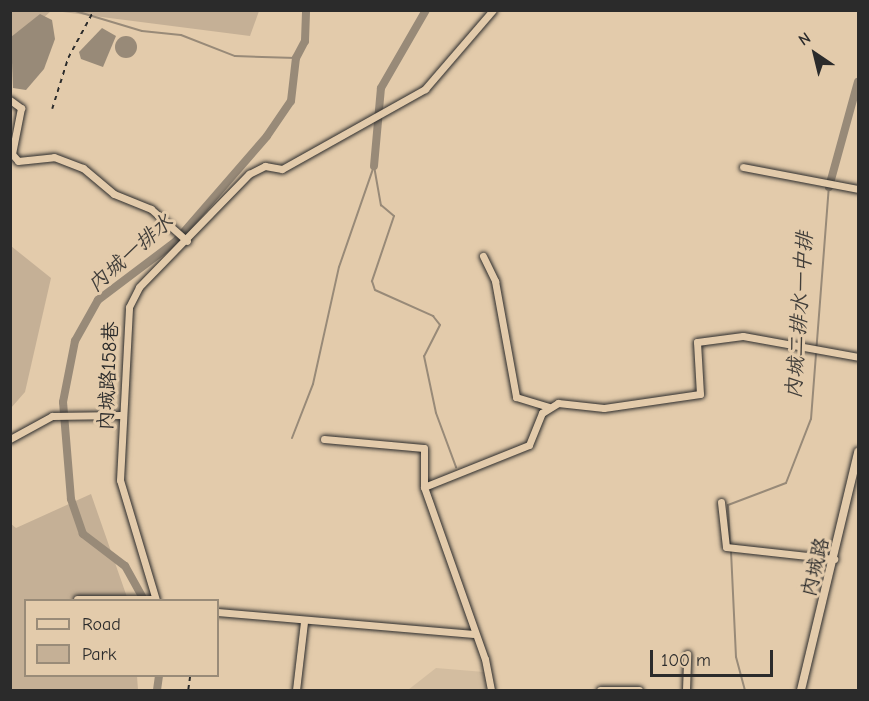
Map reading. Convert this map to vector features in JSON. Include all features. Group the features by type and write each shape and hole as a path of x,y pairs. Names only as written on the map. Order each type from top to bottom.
{"street":[{"name":"內城路158巷","path":"153,599 120,480 121,415 129,307 139,287 249,174 265,166 282,169 425,89 493,10"},
{"path":"10,100 21,108 12,154 18,161 54,157 83,168 114,194 151,209 185,240"},
{"path":"743,167 858,189"},
{"path":"483,256 495,281 516,397 548,407 604,408 700,394 697,342 743,336 858,357"},
{"path":"424,487 529,445 548,407"},
{"path":"10,439 58,416 121,415"},
{"path":"324,439 424,448 424,487 474,634 490,690"},
{"name":"內城路","path":"801,690 858,452"},
{"path":"721,502 726,547 834,559"},
{"path":"77,599 137,599"},
{"path":"219,612 304,622 474,634"},
{"path":"296,690 304,622"},
{"path":"686,690 687,654"},
{"path":"600,690 639,690"}],"path":[{"path":"52,109 68,58 94,10"},
{"path":"158,10 164,10"},
{"path":"224,10 246,10"}],"shaded area":[{"path":"40,14 52,20 55,39 44,69 26,90 13,88 11,37"},
{"path":"102,28 116,36 103,67 81,59 79,52"},
{"path":"126,36 134,39 137,47 134,55 126,58 118,55 115,47 118,39"},
{"path":"436,668 484,672 486,690 408,690"}],"green space":[{"path":"259,10 250,36 55,11"},
{"path":"11,11 51,11 11,47"},
{"path":"11,246 51,278 25,392 11,408"},
{"path":"91,494 128,599 24,599 24,677 137,677 138,690 11,690 10,523 16,528"}],"waterway":[{"path":"72,10 142,31 181,35 235,56 296,58"},
{"name":"內城一排水","path":"143,599 125,566 83,534 71,499 63,402 75,341 98,300 175,242 267,136 291,101 296,58 305,41 306,10"},
{"path":"374,166 381,88 426,10"},
{"name":"內城二排水一中排","path":"829,187 858,82"},
{"path":"374,166 381,205 394,216 372,281 375,290 433,316 440,325 424,356 436,413 456,467"},
{"path":"292,438 313,384 339,267 374,166"},
{"name":"內城二排水一中排","path":"730,545 728,505 786,483 811,419 829,187"},
{"name":"內城二排水一中排","path":"731,551 736,657 745,690"},
{"name":"內城一排水","path":"157,690 159,677"}]}
